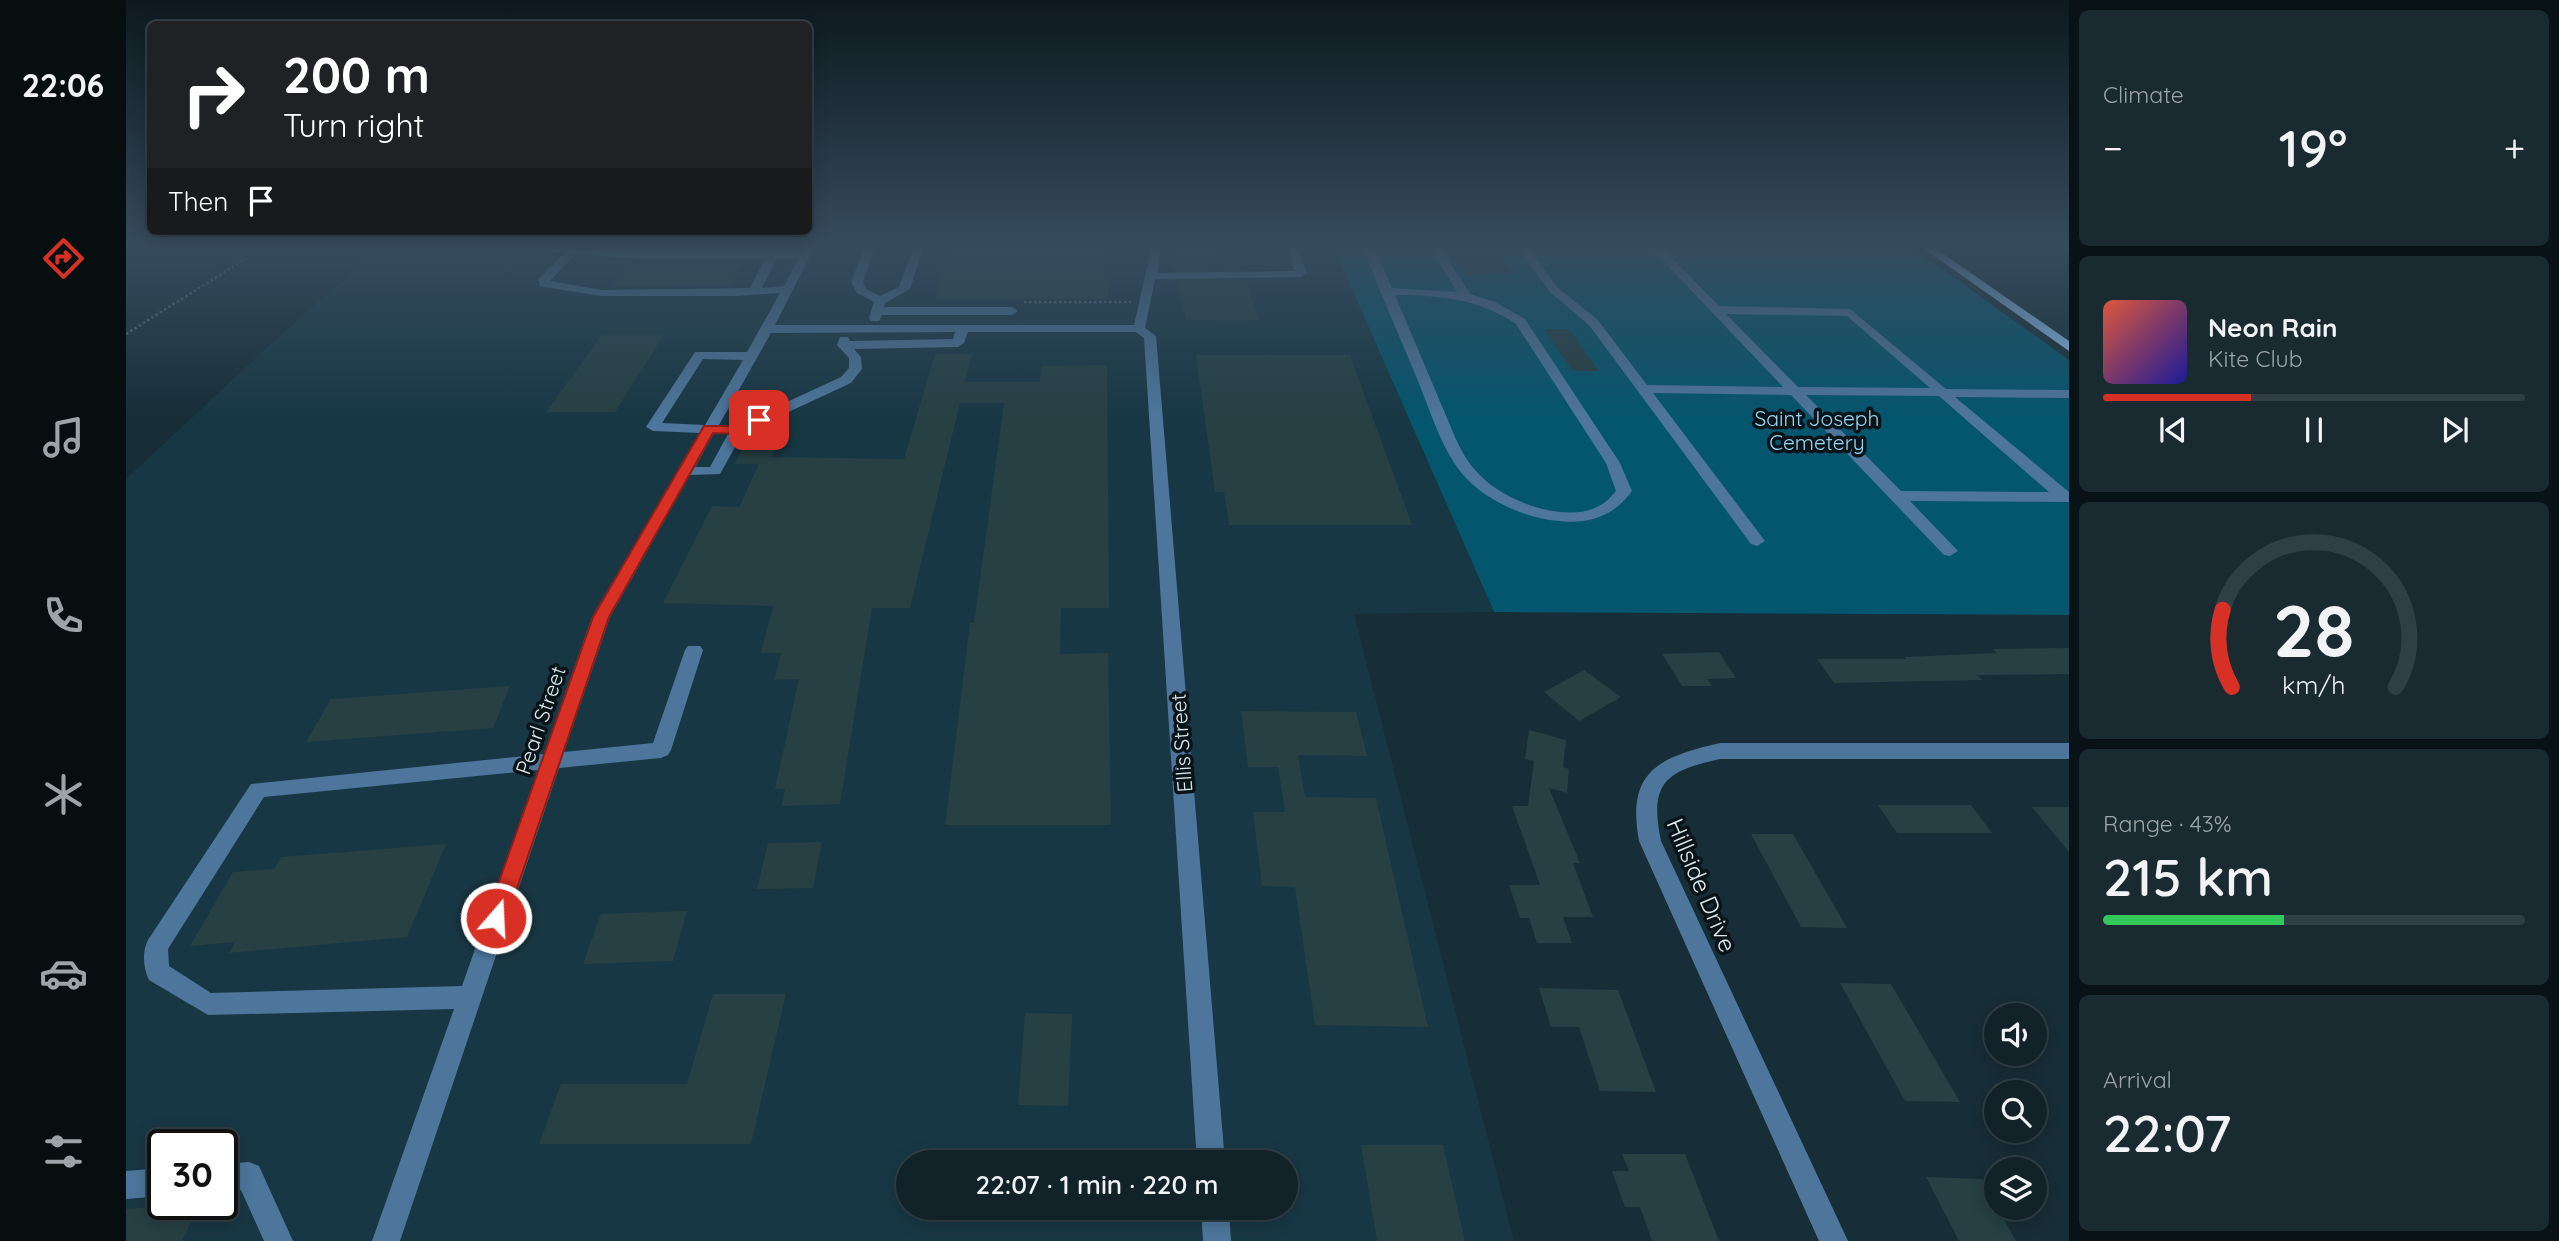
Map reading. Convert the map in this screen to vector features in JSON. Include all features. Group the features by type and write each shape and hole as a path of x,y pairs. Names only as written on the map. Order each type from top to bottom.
{"main road":[{"path":"2008,304 2069,347"}],"street":[{"name":"Pearl Street","path":"386,1241 601,617 781,304"},
{"path":"876,304 1012,311"},
{"path":"872,328 882,304"},
{"path":"767,329 1139,329 1145,304"},
{"path":"1394,304 1451,443 1475,480 1505,499 1549,515 1578,518 1602,514 1618,504 1625,491 1613,463 1521,322 1489,304"},
{"path":"1571,304 1594,322 1757,541"},
{"path":"1711,304 1950,551"},
{"path":"1717,310 1832,310 1850,313 2067,497"},
{"path":"843,345 958,343 978,311"},
{"path":"843,345 848,329"},
{"name":"Ellis Street","path":"1139,329 1150,336 1154,382 1210,1150"},
{"path":"750,356 699,355 653,427 737,430 846,380 856,369 855,357 843,345"},
{"path":"1645,389 2069,394"},
{"path":"685,471 715,471 737,430"},
{"path":"1896,496 2067,497"},
{"path":"470,997 208,1004 157,972 156,947 258,790 661,750 694,650"},
{"name":"Hillside Drive","path":"1834,1241 1650,841 1645,821 1645,800 1652,781 1668,767 1691,757 1720,751 2069,751"},
{"path":"238,1177 249,1176 279,1241"},
{"path":"126,1185 147,1183"},
{"path":"1216,1220 1217,1241"}],"path":[{"path":"126,334 174,304"}],"shaded area":[{"path":"316,304 1358,304 1494,612 1354,614 1514,1241 126,1241 126,479"}],"green space":[{"name":"Saint Joseph Cemetery","path":"1358,304 1991,304 2069,360 2069,615 1494,612"}],"building":[{"path":"1183,304 1254,304 1259,320 1186,321"},
{"path":"1544,329 1569,329 1599,371 1572,371"},
{"path":"602,335 664,335 615,412 546,412"},
{"path":"935,354 972,354 965,382 1040,382 1041,366 1107,365 1109,608 1061,608 1060,654 1108,653 1111,825 945,825 970,623 974,623 1004,403 960,403 910,608 872,608 840,804 782,806 785,789 775,789 799,679 774,680 781,653 761,653 773,606 663,603 712,506 739,507 759,464 735,464 747,440 779,440 772,457 904,459"},
{"path":"1196,355 1350,355 1412,525 1229,525 1224,492 1215,492"},
{"path":"2069,648 2069,674 1977,675 1982,680 1834,683 1817,659 1906,659 1905,657 1997,653 1993,649"},
{"path":"1719,652 1736,678 1707,679 1712,686 1682,686 1662,654"},
{"path":"1584,670 1621,697 1579,721 1544,692"},
{"path":"510,686 493,728 306,742 331,699"},
{"path":"1241,711 1356,712 1367,756 1298,755 1305,797 1376,798 1428,1027 1315,1025 1295,887 1262,886 1253,812 1285,812 1278,767 1248,767"},
{"path":"1529,730 1566,740 1563,767 1569,769 1567,793 1549,788 1580,863 1573,863 1593,917 1563,917 1572,943 1537,943 1529,918 1520,918 1509,885 1540,885 1512,806 1528,806 1534,761 1525,759"},
{"path":"1878,805 1971,805 1992,833 1897,833"},
{"path":"2032,807 2069,807 2069,852"},
{"path":"1751,834 1793,834 1847,928 1801,927"},
{"path":"822,842 813,888 757,889 768,843"},
{"path":"446,844 407,937 229,953 235,942 190,946 233,872 274,869 281,857"},
{"path":"687,911 673,961 583,964 601,914"},
{"path":"1840,983 1891,984 1960,1102 1905,1101"},
{"path":"1539,988 1618,990 1656,1092 1600,1091 1579,1027 1551,1027"},
{"path":"713,994 786,994 751,1144 539,1144 561,1084 687,1084"},
{"path":"1025,1013 1072,1014 1068,1106 1018,1105"},
{"path":"1361,1145 1443,1145 1465,1241 1377,1241"},
{"path":"1622,1154 1685,1154 1719,1241 1652,1241 1640,1207 1625,1207 1612,1171 1629,1171"},
{"path":"1926,1177 1982,1179 1984,1220 2004,1220 2016,1241 1959,1241"},
{"path":"147,1207 147,1220 192,1220 182,1241 126,1241 126,1209"}],"route":[{"path":"496,918 601,617 709,429 737,430 759,420"}]}
